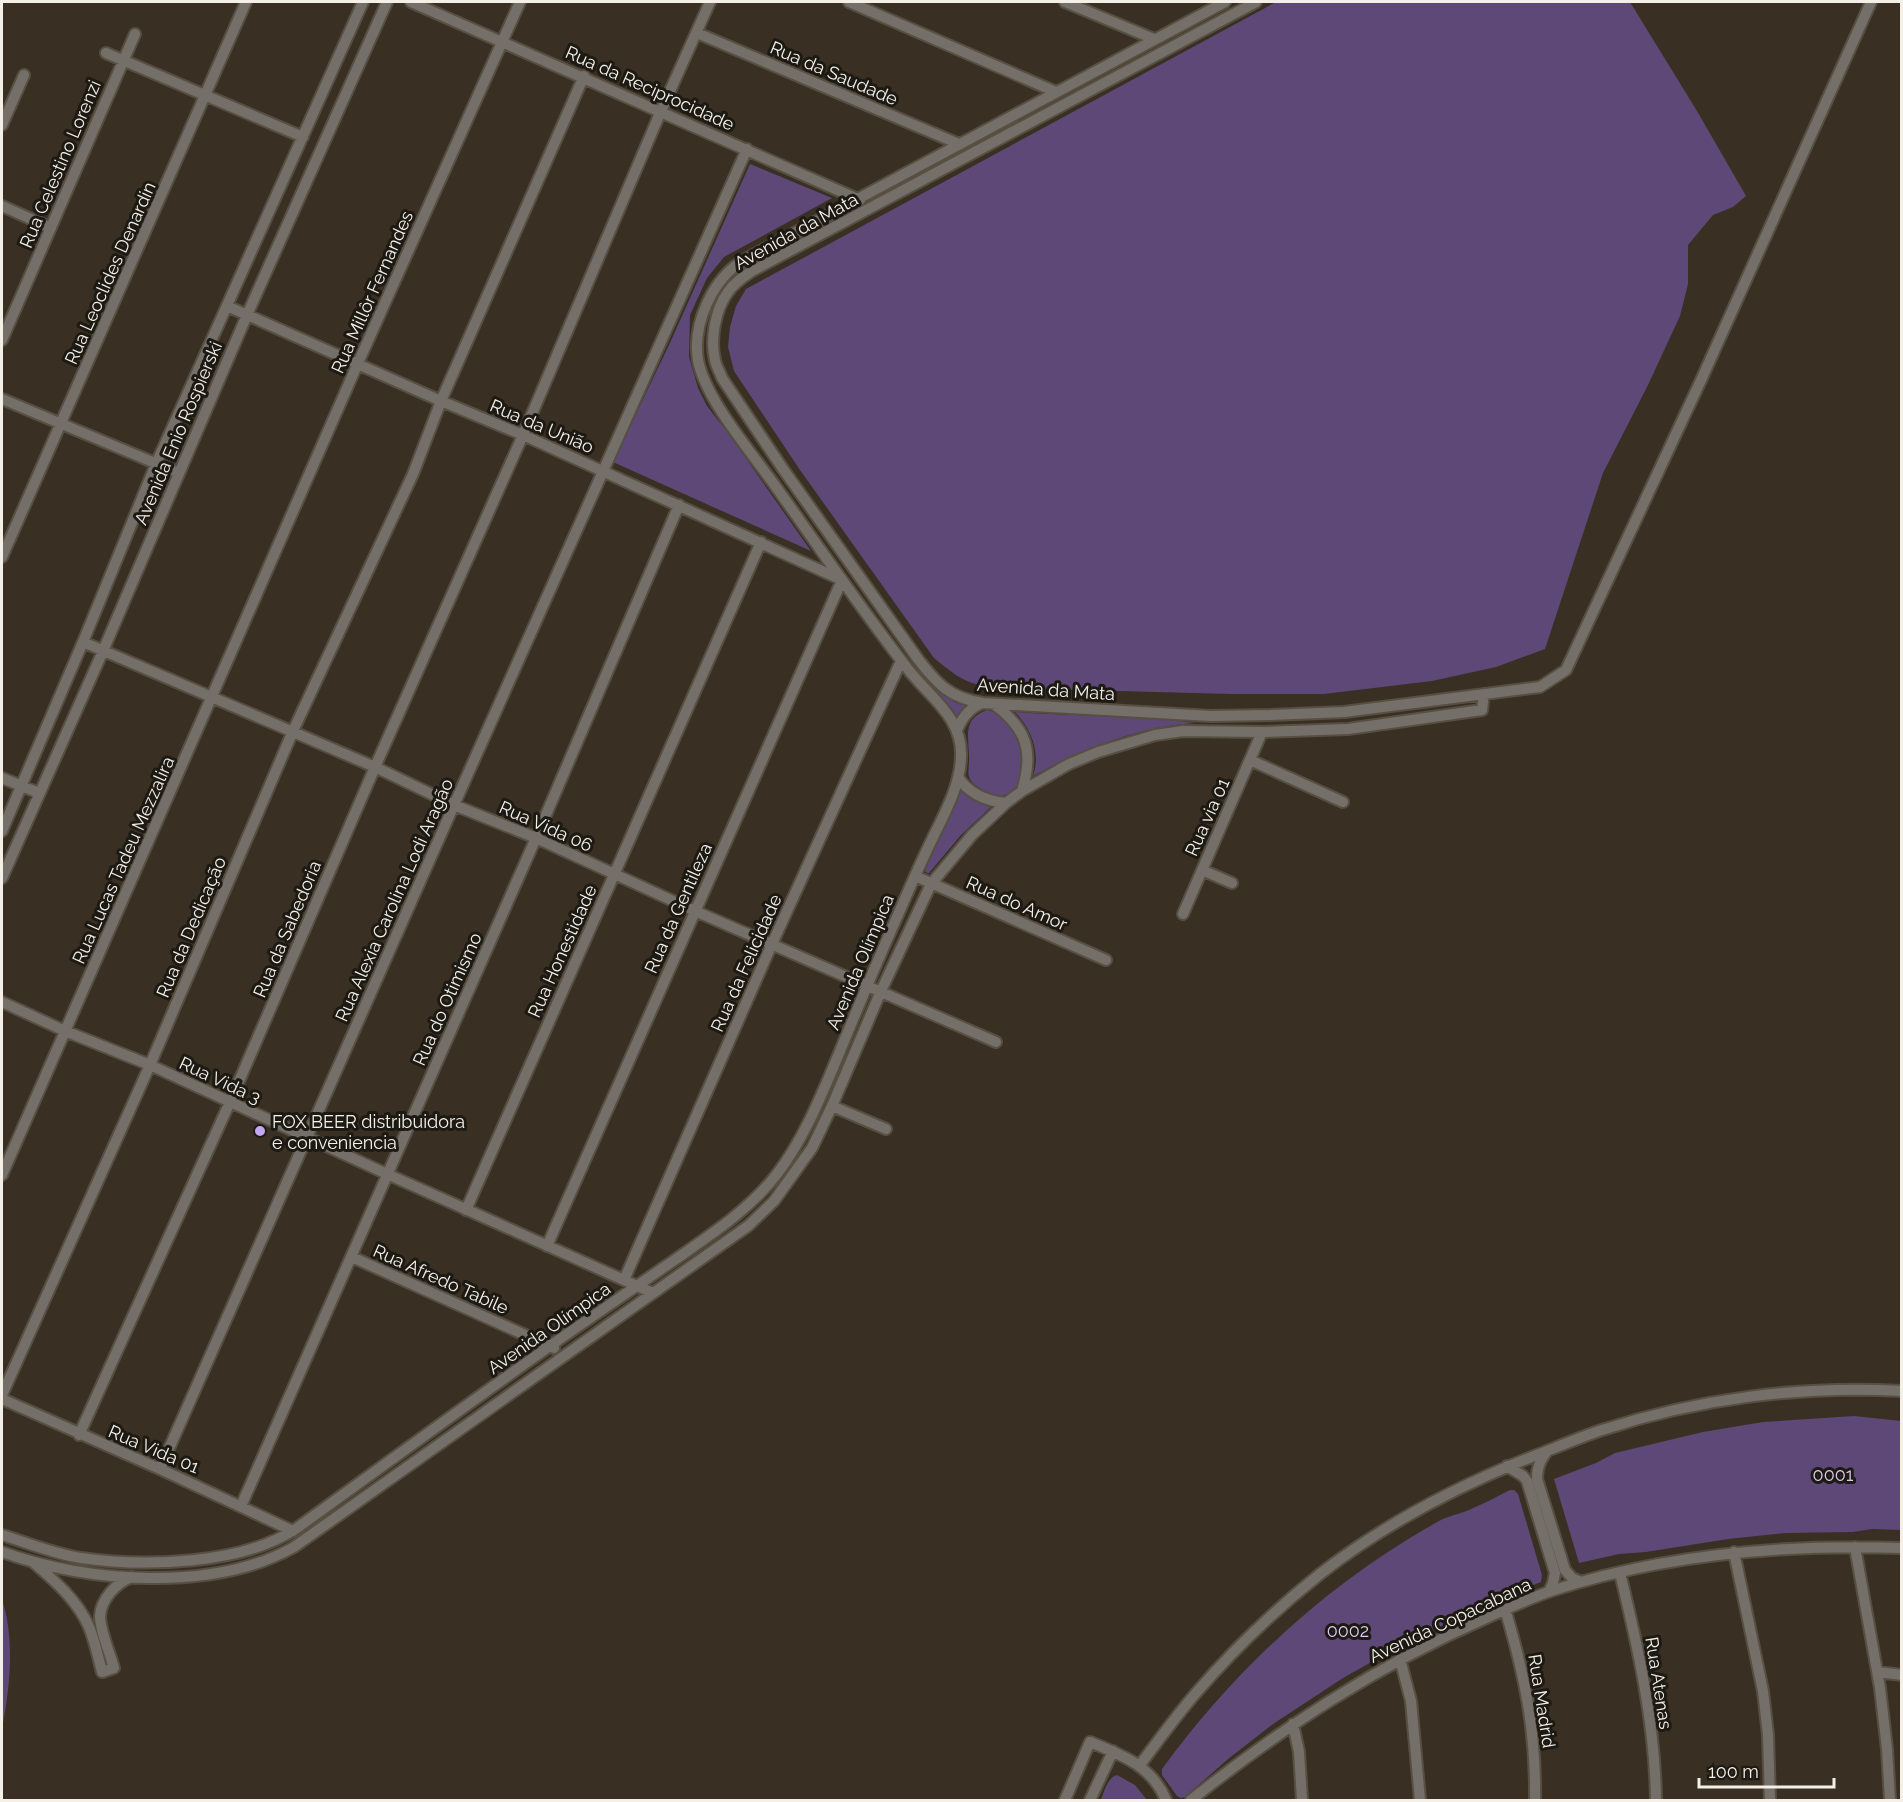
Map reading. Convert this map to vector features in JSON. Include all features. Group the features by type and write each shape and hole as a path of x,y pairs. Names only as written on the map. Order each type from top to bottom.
{"street":[{"name":"Rua Leoclides Denardin","path":"2,557 246,2"},
{"name":"Avenida Enio Rospierski","path":"2,831 156,464 363,2"},
{"name":"Avenida Enio Rospierski","path":"2,878 103,651 247,315 387,2"},
{"name":"Rua da Reciprocidade","path":"411,2 584,76 874,206"},
{"name":"Rua Millôr Fernandes","path":"274,557 358,363 520,2"},
{"name":"Rua da Sabedoria","path":"79,1435 230,1102 710,2"},
{"path":"849,2 1056,92"},
{"path":"1065,2 1154,39"},
{"name":"Avenida da Mata","path":"924,856 958,777 961,748 957,730 948,713 915,679 841,582 705,385 697,349 707,305 718,283 744,260 1225,2"},
{"name":"Avenida da Mata","path":"1256,2 752,271 733,286 725,297 715,327 713,344 715,361 722,378 754,428 843,555 929,673 949,693 970,701 988,703 1211,716 1270,715 1344,712 1540,687 1566,670 1707,367 1871,2"},
{"name":"Rua da Saudade","path":"696,33 959,144"},
{"name":"Rua Celestino Lorenzi","path":"2,340 135,34"},
{"path":"106,54 303,137"},
{"path":"2,125 24,75"},
{"name":"Rua da Dedicação","path":"2,1395 150,1065 293,731 413,474 441,401 584,76"},
{"name":"Rua Alexia Carolina Lodi Aragão","path":"160,1469 747,149"},
{"path":"2,206 51,228"},
{"name":"Rua da União","path":"227,306 679,505 841,582"},
{"path":"2,399 179,473"},
{"name":"Rua do Otimismo","path":"241,1506 536,838 679,505"},
{"name":"Rua Honestidade","path":"466,1210 761,542"},
{"name":"Rua Lucas Tadeu Mezzalira","path":"2,1175 274,557"},
{"name":"Rua da Gentileza","path":"547,1246 841,582"},
{"name":"Rua Vida 06","path":"83,642 293,731 454,805 536,838 996,1042"},
{"name":"Rua da Felicidade","path":"624,1280 772,944 901,661"},
{"path":"958,777 970,791 990,800 1006,803 1069,764 1098,752 1155,735 1183,731 1262,732 1348,729 1482,710 1484,694"},
{"path":"957,730 972,708 988,703 1015,723 1025,740 1029,761 1022,791"},
{"name":"Rua via 01","path":"1183,914 1262,732"},
{"path":"1250,760 1343,802"},
{"path":"2,778 39,793"},
{"name":"Avenida Olímpica","path":"2,1552 34,1563 83,1572 133,1576 185,1576 219,1572 278,1556 303,1541 748,1226 774,1201 805,1160 832,1106 880,991 932,884 972,835 1006,803"},
{"name":"Avenida Olímpica","path":"2,1535 42,1549 81,1558 133,1562 205,1558 254,1549 274,1542 293,1531 728,1221 776,1175 792,1153 823,1091 924,856"},
{"path":"1202,870 1232,883"},
{"name":"Rua do Amor","path":"915,876 1106,960"},
{"name":"Rua Vida 3","path":"2,1002 65,1031 150,1065 653,1293"},
{"path":"832,1106 886,1129"},
{"name":"Rua Afredo Tabile","path":"352,1257 550,1346 565,1356"},
{"path":"1140,1765 1194,1695 1222,1664 1320,1574 1394,1523 1461,1488 1507,1466 1601,1430 1693,1406 1796,1393 1902,1391"},
{"name":"Rua Vida 01","path":"2,1399 293,1531"},
{"path":"1547,1451 1537,1469 1538,1479 1566,1570 1572,1578 1581,1582"},
{"path":"1507,1466 1527,1481 1555,1573 1554,1583 1549,1592"},
{"name":"Avenida Copacabana","path":"1191,1800 1293,1724 1359,1682 1462,1628 1549,1592 1581,1582 1665,1563 1734,1552 1795,1547 1902,1548"},
{"path":"1855,1547 1878,1672 1890,1800"},
{"path":"1734,1552 1763,1691 1768,1735 1770,1800"},
{"name":"Avenida Olímpica","path":"34,1563 78,1607 88,1625 102,1672 114,1668 100,1616 108,1595 124,1580 133,1576"},
{"name":"Rua Atenas","path":"1620,1573 1639,1652 1646,1695 1656,1779 1656,1800"},
{"name":"Rua Madrid","path":"1505,1609 1521,1660 1528,1700 1534,1742 1535,1800"},
{"path":"1401,1659 1411,1701 1420,1800"},
{"path":"1878,1672 1902,1675"},
{"path":"1293,1724 1299,1752 1302,1800"},
{"path":"1065,1800 1090,1742 1140,1765 1153,1778 1166,1800"},
{"path":"1090,1800 1113,1751"}],"green space":[{"path":"1276,2 1630,2 1746,196 1733,207 1713,215 1688,245 1688,284 1680,316 1603,473 1545,649 1496,667 1432,681 1324,694 1009,688 985,686 960,678 934,658 800,470 734,371 728,347 730,327 736,306 746,289"},
{"path":"750,164 832,198 724,257 707,278 690,315 689,357 698,388 707,406 811,551 613,462 669,345"},
{"path":"931,685 956,703 967,706 958,719 953,710"},
{"path":"987,710 1000,715 1010,726 1021,754 1022,769 1019,783 1012,792 1002,796 980,788 972,782 969,775 968,731 973,719"},
{"path":"1015,712 1150,718 1195,723 1173,725 1132,734 1092,748 1033,776 1036,758 1033,741 1026,726"},
{"path":"961,790 973,800 991,807 961,835 927,873 925,871 928,863"},
{"name":"0001","path":"1854,1416 1901,1421 1901,1530 1786,1533 1619,1554 1579,1563 1554,1479 1615,1453 1703,1432 1763,1422"},
{"name":"0002","path":"1510,1490 1518,1494 1542,1575 1541,1582 1493,1600 1473,1612 1398,1647 1343,1678 1273,1724 1185,1797 1177,1796 1162,1775 1162,1769 1221,1696 1287,1630 1360,1571 1399,1545 1442,1519 1469,1510"},
{"path":"2,1600 9,1630 10,1664 2,1728"},
{"path":"1117,1775 1135,1785 1147,1800 1101,1800 1108,1782"}],"place":[{"name":"FOX BEER distribuidora e conveniencia","path":"260,1131"}]}
